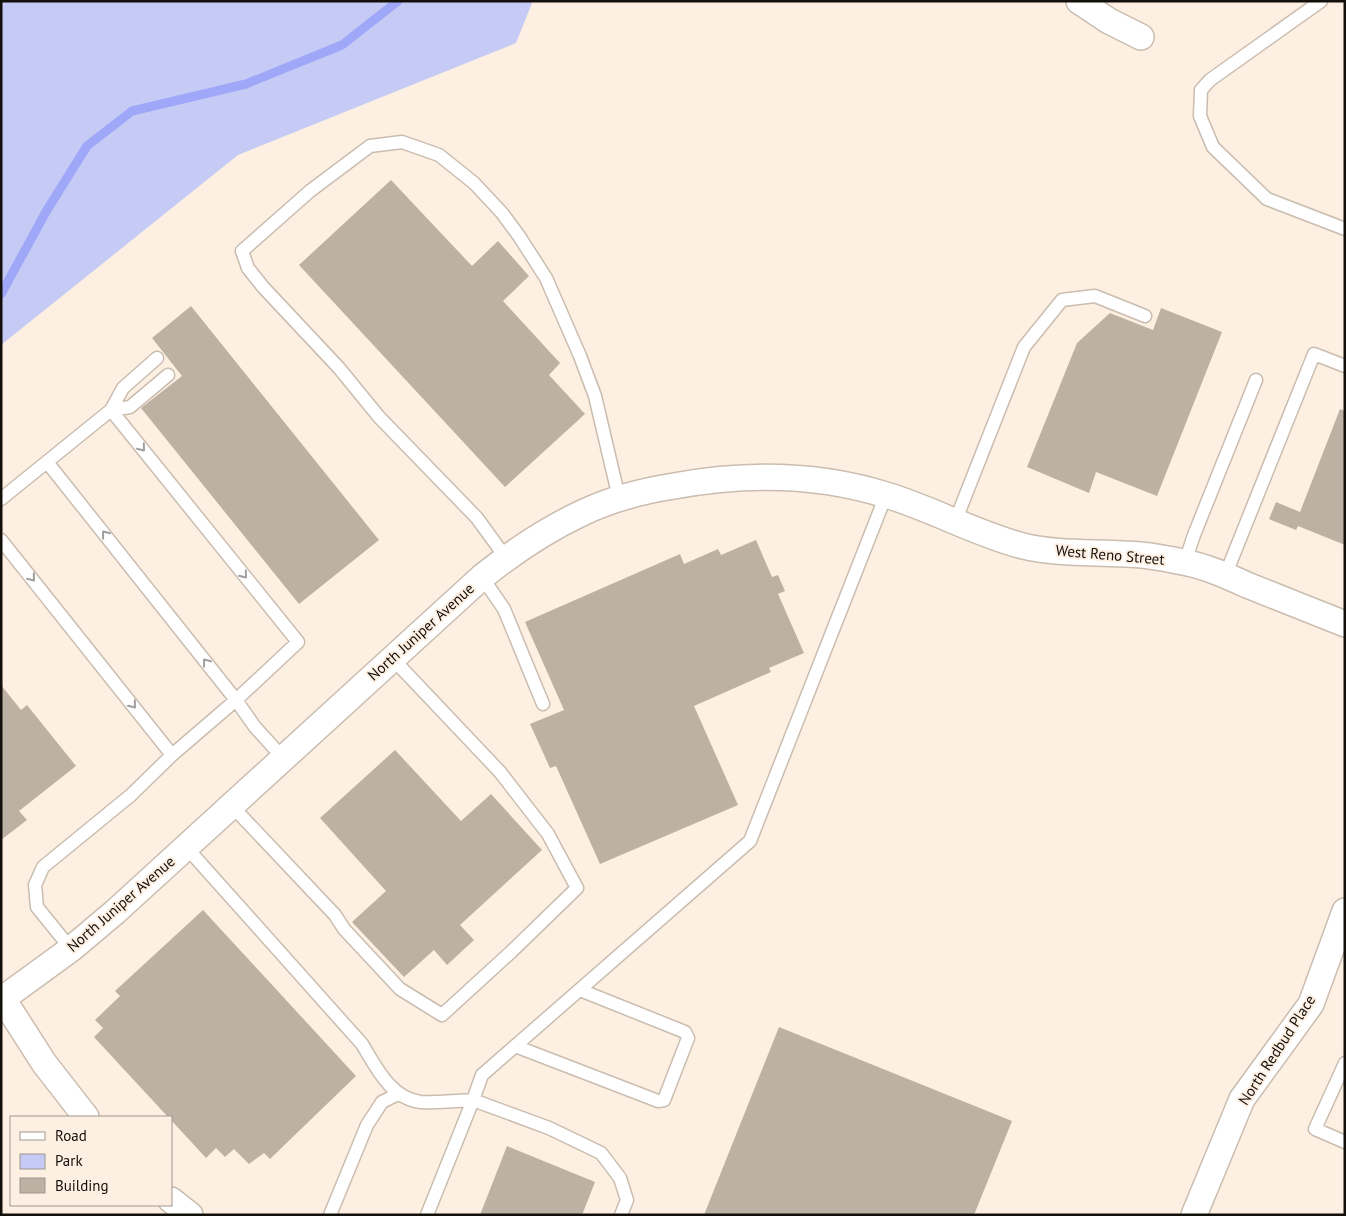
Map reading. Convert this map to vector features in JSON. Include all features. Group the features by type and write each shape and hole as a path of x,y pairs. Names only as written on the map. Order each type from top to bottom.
{"street":[{"path":"1079,1 1108,21 1141,37"},
{"name":"North Juniper Avenue","path":"2,1000 71,949 115,912 482,577 506,558 583,512 619,498 647,490 706,480 770,476 829,481 886,495 930,512"},
{"name":"West Reno Street","path":"930,512 992,537 1026,546 1064,552 1127,554 1185,562 1345,624"},
{"name":"North Redbud Place","path":"1194,1215 1242,1098 1311,1004 1345,911"},
{"path":"2,1000 44,1063 85,1116"},
{"path":"172,1201 190,1215"}],"lane":[{"path":"1321,1 1210,80 1201,90 1200,116 1213,146 1267,199 1345,229"},
{"path":"506,558 477,518 379,417 338,368 263,288 248,268 242,252 310,190 370,146 402,142 439,155 474,183 502,213 519,236 546,278 580,356 595,396 619,498"},
{"path":"954,522 1024,347 1062,300 1095,296 1144,316"},
{"path":"1225,576 1314,354 1345,366"},
{"path":"1,499 111,410 122,388 157,358"},
{"path":"111,410 130,407 168,375"},
{"path":"1185,562 1256,380"},
{"path":"71,949 37,908 35,885 43,866 131,795 172,755 236,700 298,642 111,410"},
{"path":"47,462 236,700 255,727 283,758"},
{"path":"427,1215 482,1075 750,841 886,495"},
{"path":"1,540 172,755"},
{"path":"482,577 504,609 543,704"},
{"path":"231,806 335,915 344,929 400,989 442,1015 511,952 577,888 548,834 500,772 392,658"},
{"path":"186,847 362,1044 384,1079 398,1094 420,1102 472,1100 549,1128 601,1153 620,1178 627,1200 621,1215"},
{"path":"515,1046 658,1100 664,1100 688,1038 685,1032 580,990"},
{"path":"1345,1063 1315,1129 1345,1142"},
{"path":"330,1215 367,1125 382,1102 398,1094"}],"green space":[{"path":"1,1 528,1 532,3 516,43 238,155 1,345"}],"building":[{"path":"391,180 472,266 498,241 529,276 503,301 560,363 549,375 585,414 505,487 299,265"},
{"path":"191,306 379,540 299,604 141,408 182,376 152,338"},
{"path":"1161,308 1222,332 1157,496 1096,472 1089,493 1027,467 1077,343 1110,313 1153,330"},
{"path":"1340,409 1345,411 1345,545 1298,526 1296,530 1269,519 1276,502 1300,512"},
{"path":"756,540 772,577 778,575 785,591 778,594 804,653 769,668 771,672 694,706 738,805 600,864 556,766 550,768 530,724 564,710 525,622 680,554 684,564 718,549 721,555"},
{"path":"1,685 21,710 27,705 76,766 19,811 27,820 1,840"},
{"path":"395,750 461,821 491,794 542,850 460,925 474,940 447,965 434,950 404,977 352,922 386,891 320,818"},
{"path":"203,910 356,1076 270,1159 264,1153 249,1164 234,1149 225,1157 216,1148 206,1158 172,1121 172,1116 167,1116 94,1037 103,1028 95,1020 120,996 115,991"},
{"path":"779,1027 1012,1121 974,1215 704,1215"},
{"path":"507,1146 595,1182 582,1215 480,1215"}],"waterway":[{"path":"1,294 47,210 87,146 132,111 246,84 342,45 398,1"}]}
